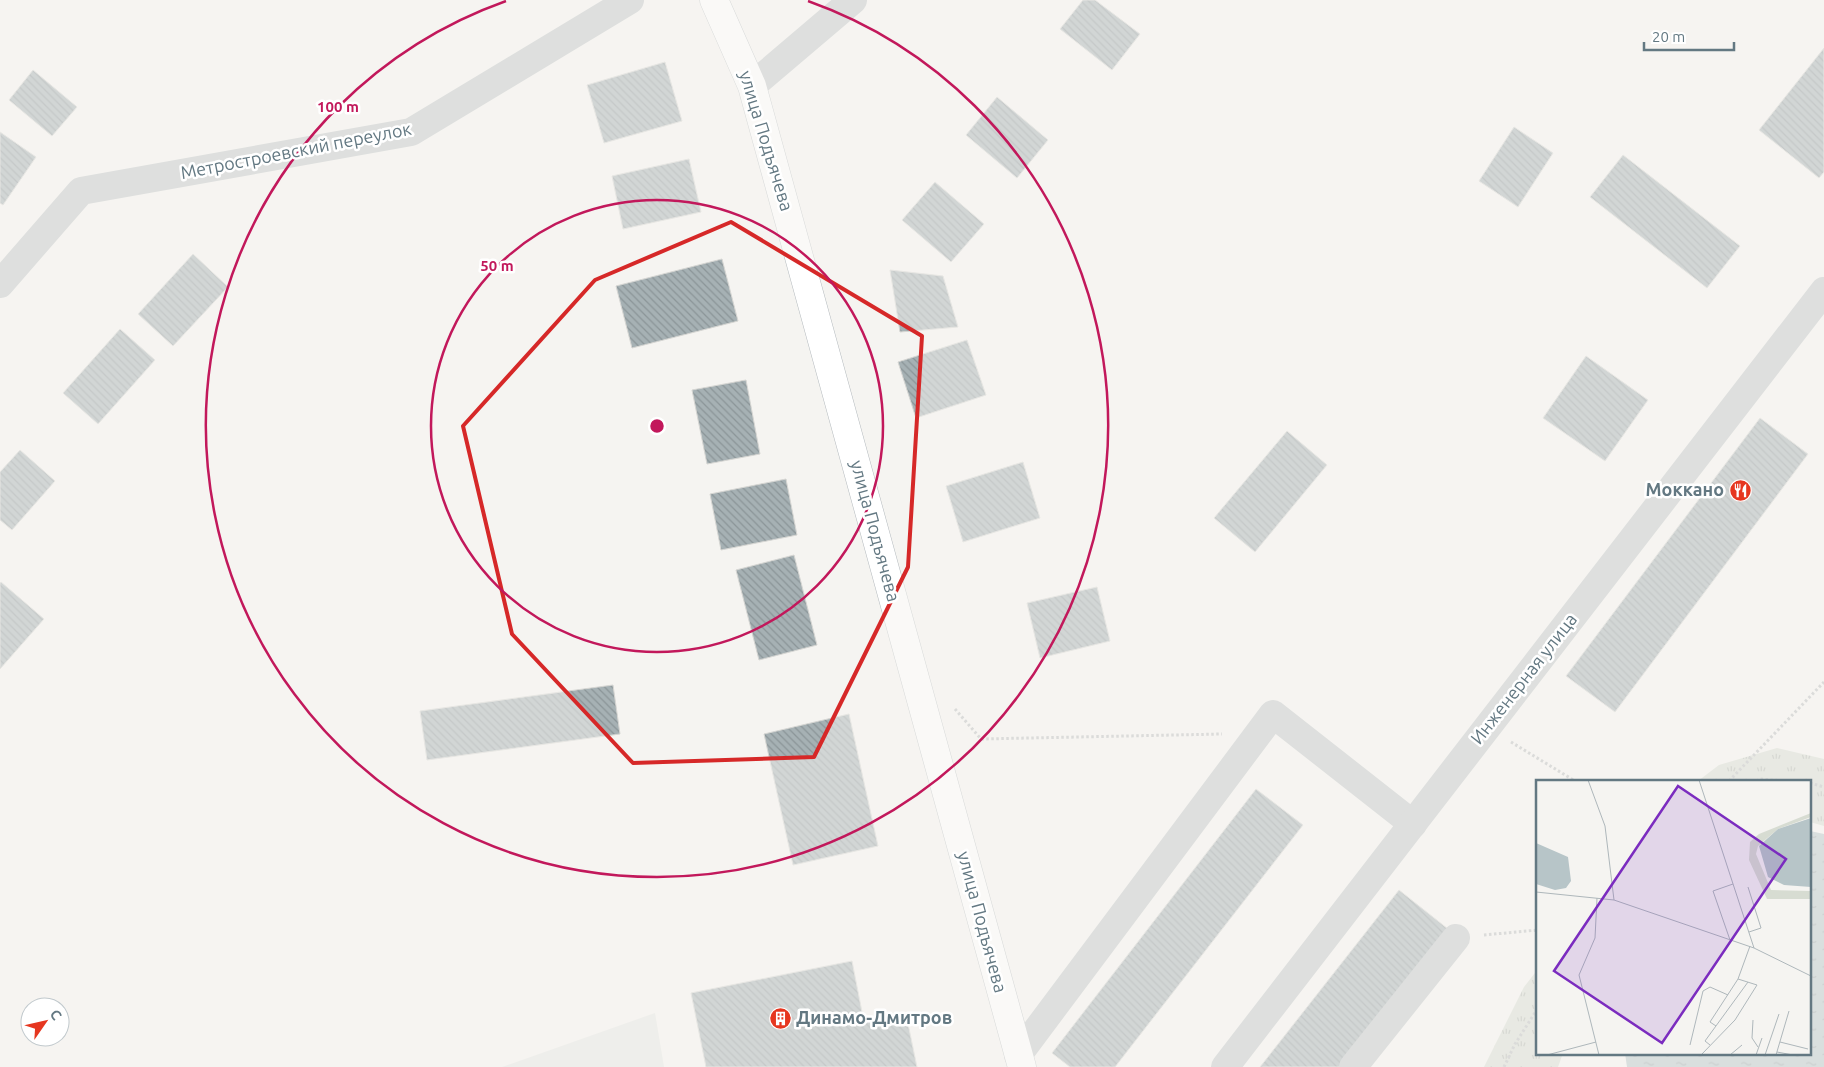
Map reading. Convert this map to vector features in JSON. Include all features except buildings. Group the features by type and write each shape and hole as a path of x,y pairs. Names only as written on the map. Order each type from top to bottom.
{"main road":[{"name":"улица Подъячева","path":"714,0 752,86 1020,1061"}],"street":[{"name":"Метростроевский переулок","path":"0,284 80,191 411,132 630,0"},
{"path":"752,86 853,0"},
{"name":"Инженерная улица","path":"1225,1067 1824,291"},
{"path":"1020,1061 1273,714 1413,824"},
{"path":"1353,1067 1456,938"}],"path":[{"path":"1730,780 1824,682"},
{"path":"951,704 981,739 1259,733"},
{"path":"1487,728 1573,780"},
{"path":"1456,938 1536,930"},
{"path":"1504,1067 1515,1044 1536,1011"}],"highlighted area":[{"path":"731,222 922,336 908,567 814,757 633,763 512,634 463,426 595,280"}],"shaded area":[{"path":"655,1013 664,1067 502,1067"}],"green space":[{"path":"1777,748 1824,759 1824,826 1812,823 1812,780 1699,780 1719,765"},
{"path":"1536,972 1536,1054 1563,1054 1558,1067 1484,1067 1524,987"}],"water":[{"path":"1812,831 1824,834 1824,1067 1627,1067 1625,1054 1812,1054"}],"place":[{"name":"Моккано","path":"1740,490"},
{"name":"Динамо-Дмитров","path":"780,1018"}]}
